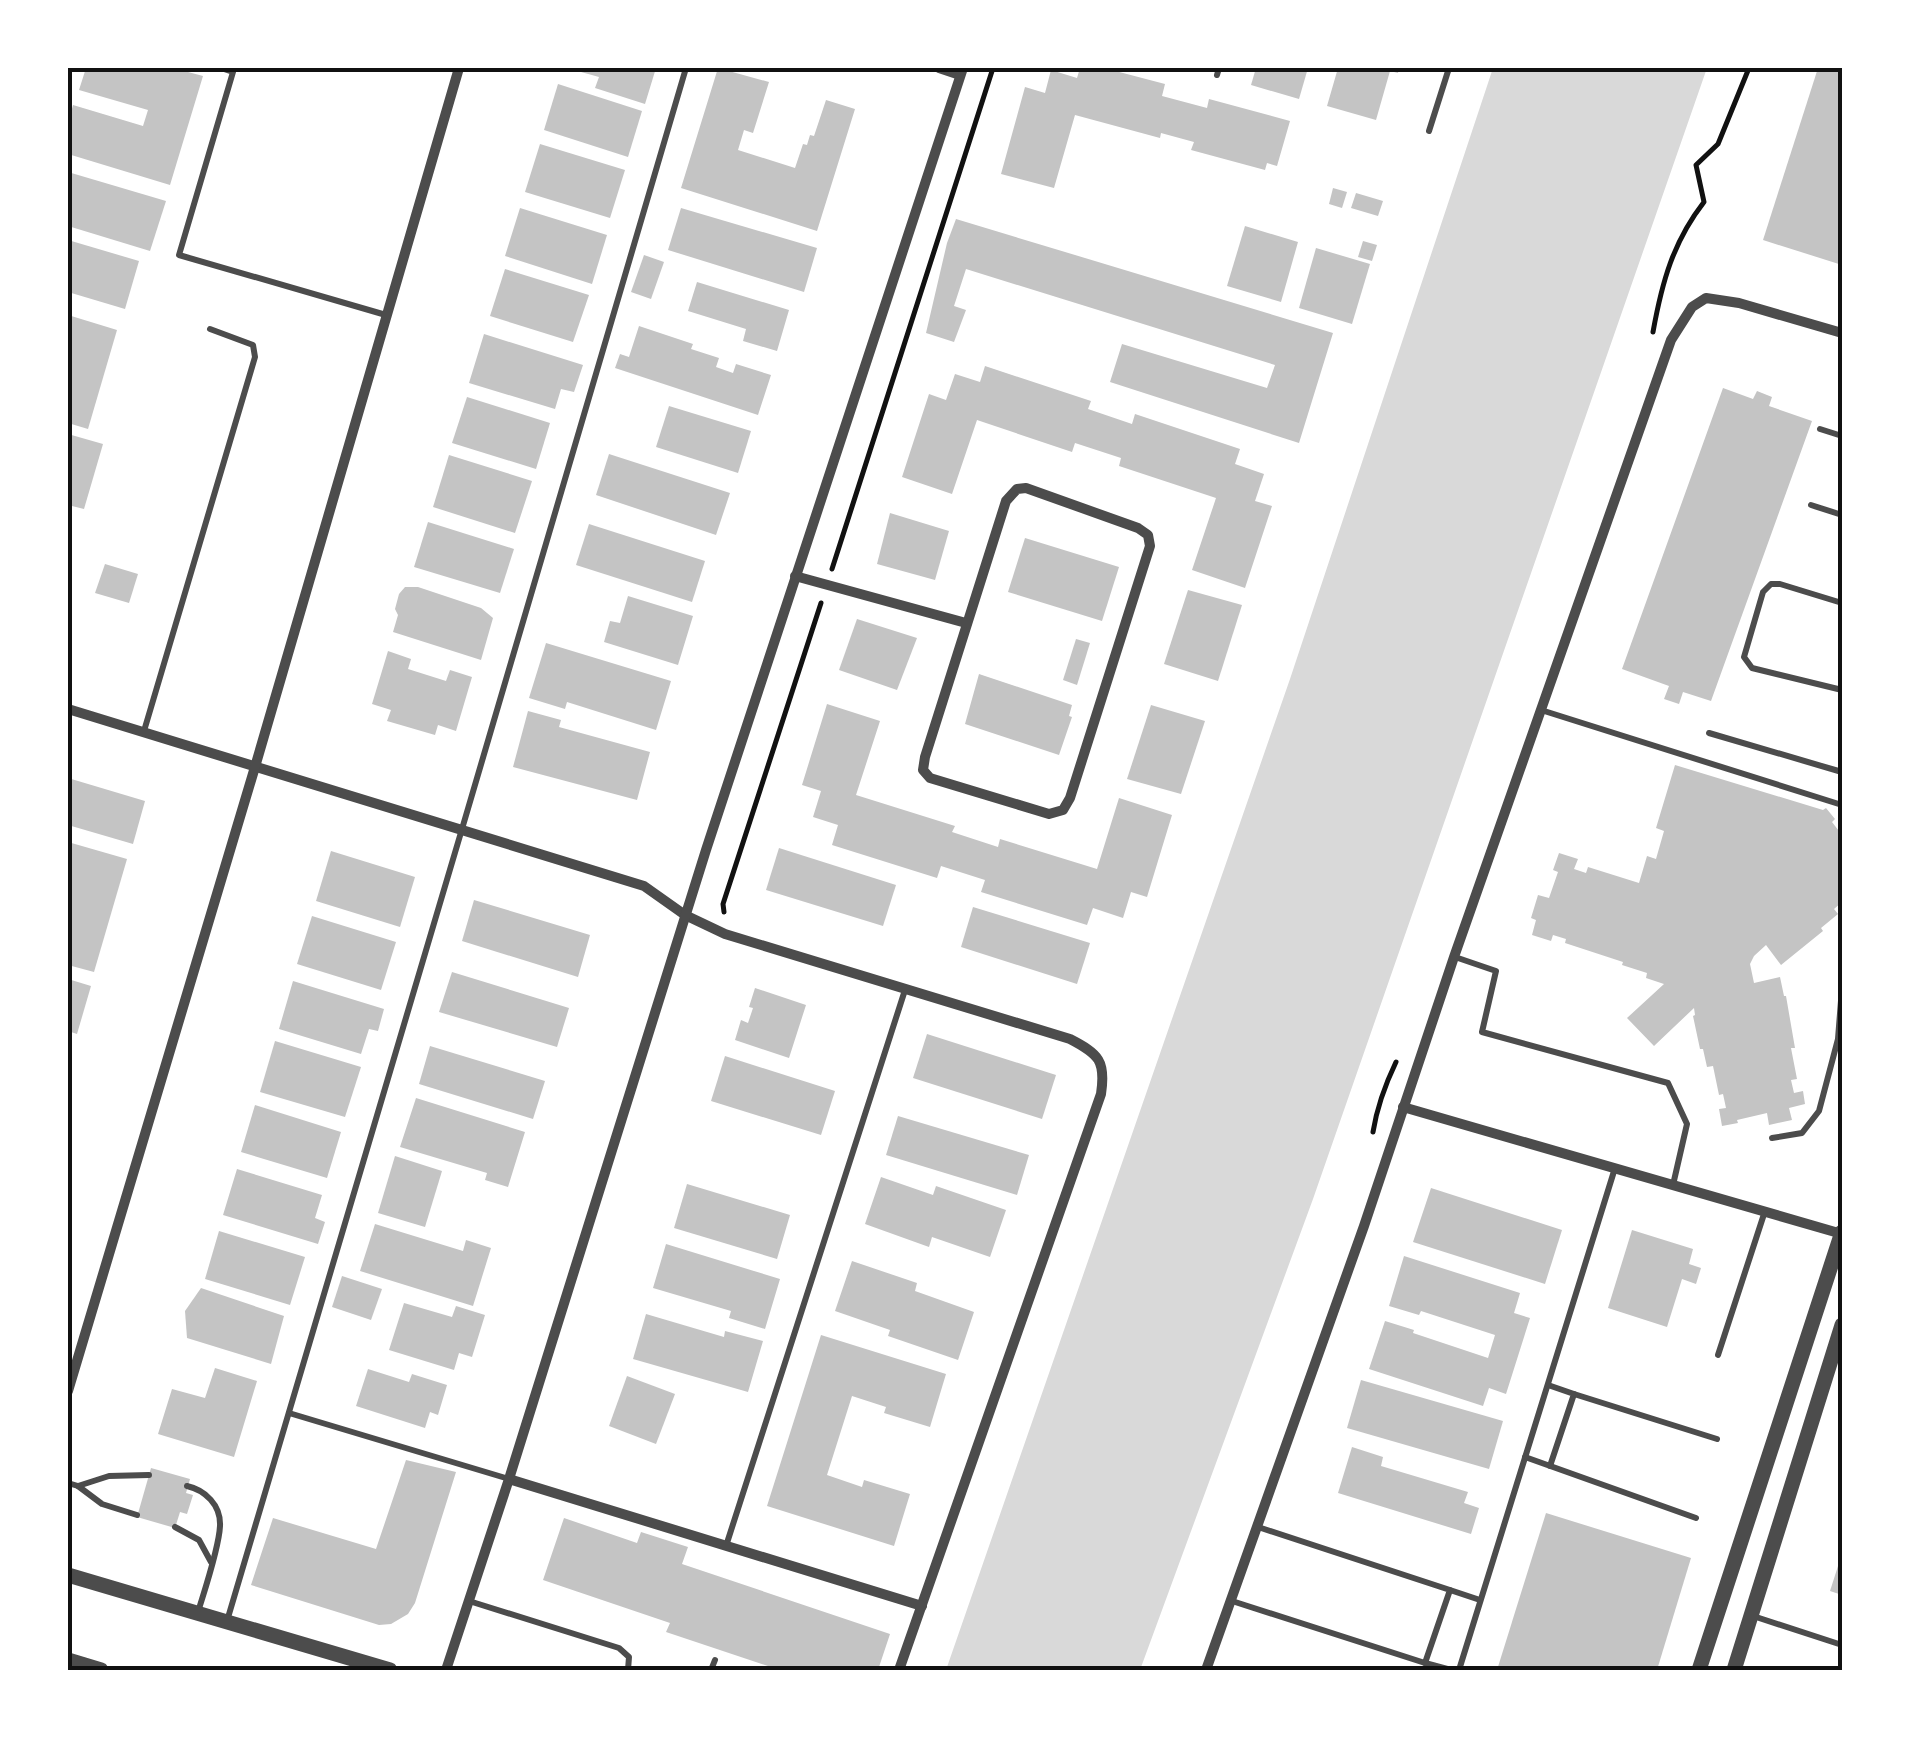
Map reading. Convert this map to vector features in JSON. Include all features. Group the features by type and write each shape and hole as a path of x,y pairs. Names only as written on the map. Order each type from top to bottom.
{"street":[{"path":"68,1391 459,68"},
{"path":"446,1670 685,915 961,71 939,68"},
{"path":"1206,1670 1671,340 1692,307 1706,298 1739,303 1842,333"},
{"path":"1026,488 1148,535 1150,546 1063,810 1049,814 930,778 923,770 966,623 1006,501 1017,489 1026,488"},
{"path":"795,576 966,623"},
{"path":"68,709 644,886 685,915 725,934 1070,1039 1099,1059 1104,1075 1101,1094 899,1670"},
{"path":"1403,1107 1842,1233 1699,1670"},
{"path":"1734,1670 1842,1325"},
{"path":"509,1478 922,1606"},
{"path":"68,1575 390,1670"},
{"path":"68,1660 100,1670"}],"lane":[{"path":"220,68 233,72 179,255 387,316"},
{"path":"226,1622 686,68"},
{"path":"1429,131 1449,68"},
{"path":"144,732 255,357 254,345 210,328"},
{"path":"1820,429 1842,436"},
{"path":"1811,505 1842,515"},
{"path":"1842,602 1771,584 1763,592 1744,658 1752,668 1842,690"},
{"path":"1541,710 1842,805"},
{"path":"1709,733 1842,772"},
{"path":"1454,957 1496,971 1482,1032 1668,1082 1687,1124 1673,1185"},
{"path":"726,1546 905,988"},
{"path":"1772,1138 1802,1133 1819,1111 1838,1039 1842,988"},
{"path":"1458,1670 1616,1168"},
{"path":"1718,1355 1765,1212"},
{"path":"1548,1385 1718,1439"},
{"path":"1550,1466 1574,1394"},
{"path":"288,1413 509,1478"},
{"path":"1526,1458 1696,1518"},
{"path":"78,1486 110,1476 148,1475"},
{"path":"68,1484 78,1486 102,1504 137,1515"},
{"path":"187,1486 200,1489 216,1506 221,1524 198,1614"},
{"path":"1257,1526 1480,1600"},
{"path":"176,1527 199,1540 212,1563"},
{"path":"1425,1663 1450,1590"},
{"path":"1230,1600 1451,1670"},
{"path":"469,1601 619,1648 628,1657 628,1670"},
{"path":"1752,1615 1842,1644"},
{"path":"711,1670 714,1660"}],"path":[{"path":"730,920 724,914 723,904 993,68"},
{"path":"1652,336 1672,256 1686,226 1704,202 1696,165 1718,144 1749,68"}],"shaded area":[{"path":"1493,68 1707,68 1313,1199 1140,1670 946,1670 1290,679"}],"building":[{"path":"86,68 173,68 203,76 170,185 68,154 68,123 73,105 143,126 148,110 79,90"},
{"path":"582,68 656,68 645,104 595,88 599,77 581,72"},
{"path":"718,68 769,82 753,133 744,130 738,150 795,168 803,144 807,145 810,135 814,136 826,100 855,109 817,231 681,188"},
{"path":"1080,68 1104,68 1165,84 1162,96 1207,108 1209,99 1290,121 1277,166 1267,163 1265,170 1191,150 1194,142 1161,133 1160,138 1075,115 1054,188 1001,174 1025,87 1045,93 1051,70 1077,78"},
{"path":"1256,68 1308,68 1299,99 1251,85"},
{"path":"1338,68 1399,68 1398,73 1390,71 1376,120 1327,106"},
{"path":"1818,68 1842,68 1842,265 1763,240"},
{"path":"558,84 642,111 628,157 544,130"},
{"path":"540,144 625,170 610,218 525,192"},
{"path":"68,172 166,201 150,251 68,226"},
{"path":"1333,188 1347,192 1342,208 1329,204"},
{"path":"1356,193 1383,201 1378,216 1351,208"},
{"path":"520,208 607,235 592,284 505,256"},
{"path":"681,208 817,248 804,292 668,250"},
{"path":"956,219 1333,333 1299,443 1110,382 1122,344 1267,388 1275,365 966,269 954,306 966,310 954,342 926,333"},
{"path":"1245,226 1298,242 1281,302 1227,286"},
{"path":"68,240 139,261 125,309 68,292"},
{"path":"1363,241 1377,245 1372,261 1358,257"},
{"path":"1316,248 1370,264 1352,324 1299,308"},
{"path":"644,255 664,262 651,299 631,292"},
{"path":"505,269 589,295 573,342 490,316"},
{"path":"697,282 789,310 777,351 743,341 746,329 688,311"},
{"path":"68,315 117,330 88,429 68,423"},
{"path":"639,326 693,344 691,349 719,358 716,367 733,373 736,364 771,375 758,415 615,368 620,354 629,357"},
{"path":"484,334 583,365 574,392 561,389 555,409 469,383"},
{"path":"985,366 1091,401 1088,409 1132,424 1135,414 1240,449 1235,464 1264,474 1255,501 1272,506 1245,588 1192,570 1216,498 1119,466 1121,458 1075,443 1072,452 977,420 952,494 902,477 929,394 946,400 955,374 980,382"},
{"path":"1723,388 1753,399 1757,391 1772,397 1769,406 1812,421 1711,701 1683,692 1679,704 1664,699 1669,686 1622,669"},
{"path":"467,397 550,423 536,469 452,443"},
{"path":"669,406 751,431 738,473 656,447"},
{"path":"68,434 103,444 84,509 68,505"},
{"path":"609,454 730,493 716,535 596,495"},
{"path":"449,455 532,481 515,533 433,507"},
{"path":"890,513 949,531 935,580 877,564"},
{"path":"428,522 514,549 500,593 414,567"},
{"path":"589,524 705,561 692,602 576,565"},
{"path":"1025,538 1119,567 1102,621 1008,592"},
{"path":"105,564 138,574 129,603 95,593"},
{"path":"405,587 418,587 481,608 493,618 481,660 393,632 399,594"},
{"path":"1188,590 1242,605 1218,681 1164,664"},
{"path":"628,596 693,616 678,665 604,642 610,621 620,623"},
{"path":"857,619 917,638 897,690 839,670"},
{"path":"1076,639 1090,643 1077,685 1063,680"},
{"path":"546,643 671,681 656,730 567,702 565,709 529,698"},
{"path":"388,651 411,659 408,669 446,681 450,670 472,677 456,731 438,725 435,735 387,721 391,710 372,704"},
{"path":"979,674 1072,705 1072,717 1059,755 965,724"},
{"path":"827,704 880,721 856,795 955,826 952,832 998,847 1000,839 1097,869 1119,798 1172,815 1147,897 1131,892 1123,918 1093,908 1087,925 981,892 985,880 941,866 937,878 832,845 838,825 813,817 821,791 802,785"},
{"path":"1151,705 1205,721 1181,794 1127,779"},
{"path":"528,711 561,720 559,727 650,752 637,800 513,767"},
{"path":"1675,765 1826,808 1842,835 1842,902 1834,909 1838,914 1781,965 1766,945 1750,964 1754,983 1780,977 1786,996 1797,1079 1791,1080 1794,1093 1803,1091 1805,1104 1789,1108 1792,1120 1769,1125 1767,1113 1722,1126 1719,1109 1726,1108 1723,1094 1719,1095 1713,1066 1707,1067 1700,1049 1694,1008 1654,1046 1627,1018 1664,984 1646,978 1647,973 1622,965 1623,962 1565,943 1566,939 1553,935 1551,941 1532,935 1536,920 1531,918 1538,895 1549,898 1558,872 1553,870 1559,853 1578,859 1574,869 1586,873 1588,867 1639,883 1647,856 1656,859 1664,831 1656,828"},
{"path":"68,778 145,801 133,844 68,825"},
{"path":"68,842 127,859 94,972 68,965"},
{"path":"779,848 896,885 883,926 766,890"},
{"path":"331,851 415,877 400,927 316,901"},
{"path":"474,900 590,935 578,977 462,941"},
{"path":"973,907 1090,943 1077,984 961,947"},
{"path":"312,916 396,942 381,990 297,964"},
{"path":"452,972 569,1008 557,1047 439,1012"},
{"path":"68,979 91,986 77,1034 68,1031"},
{"path":"293,981 384,1009 378,1031 369,1029 361,1054 279,1029"},
{"path":"755,988 806,1005 789,1058 735,1040 741,1020 748,1023"},
{"path":"927,1034 1056,1075 1042,1119 913,1078"},
{"path":"275,1041 361,1067 345,1117 260,1092"},
{"path":"430,1046 545,1081 533,1119 419,1084"},
{"path":"725,1056 835,1091 821,1135 711,1101"},
{"path":"416,1098 525,1132 508,1187 485,1180 487,1173 400,1147"},
{"path":"255,1105 341,1132 327,1178 241,1152"},
{"path":"898,1116 1029,1155 1017,1195 886,1155"},
{"path":"395,1156 442,1171 425,1227 378,1213"},
{"path":"237,1169 322,1195 315,1218 325,1222 318,1244 223,1215"},
{"path":"881,1177 933,1195 936,1186 1006,1210 990,1257 932,1237 929,1247 865,1224"},
{"path":"687,1184 790,1215 777,1259 674,1228"},
{"path":"1431,1188 1562,1230 1545,1284 1413,1242"},
{"path":"375,1224 463,1251 466,1240 491,1248 473,1306 360,1271"},
{"path":"1632,1230 1693,1249 1689,1264 1701,1268 1696,1284 1682,1279 1667,1327 1608,1308"},
{"path":"219,1231 305,1257 290,1305 205,1279"},
{"path":"666,1244 780,1279 765,1329 729,1318 731,1311 653,1288"},
{"path":"1404,1256 1520,1293 1514,1313 1530,1318 1506,1394 1489,1388 1483,1406 1369,1369 1385,1321 1488,1358 1495,1335 1421,1311 1419,1315 1389,1306"},
{"path":"852,1261 917,1283 915,1291 974,1312 958,1360 888,1336 890,1330 835,1311"},
{"path":"342,1276 382,1289 371,1320 332,1307"},
{"path":"201,1288 284,1316 271,1364 187,1338 185,1311"},
{"path":"404,1303 452,1317 456,1306 485,1315 472,1357 459,1353 454,1370 389,1350"},
{"path":"646,1314 724,1337 725,1331 763,1341 748,1392 633,1359"},
{"path":"821,1335 946,1374 930,1427 884,1413 886,1407 852,1396 827,1475 862,1487 864,1480 910,1494 894,1546 767,1506"},
{"path":"215,1368 257,1381 234,1457 158,1434 172,1389 205,1398"},
{"path":"368,1369 409,1382 412,1374 447,1385 438,1415 430,1412 425,1428 356,1406"},
{"path":"627,1376 675,1394 656,1444 609,1426"},
{"path":"1361,1380 1503,1421 1489,1469 1347,1428"},
{"path":"1352,1447 1383,1457 1381,1466 1468,1492 1464,1503 1479,1508 1471,1534 1338,1493"},
{"path":"406,1460 456,1472 415,1603 408,1614 391,1624 379,1625 251,1585 273,1518 376,1549"},
{"path":"151,1468 190,1479 186,1493 193,1495 187,1514 180,1512 175,1528 137,1517"},
{"path":"1546,1513 1691,1558 1657,1670 1497,1670"},
{"path":"564,1518 637,1543 641,1532 688,1547 682,1564 890,1634 878,1670 780,1670 666,1632 670,1623 543,1580"},
{"path":"1839,1563 1842,1564 1842,1595 1830,1591"}]}
